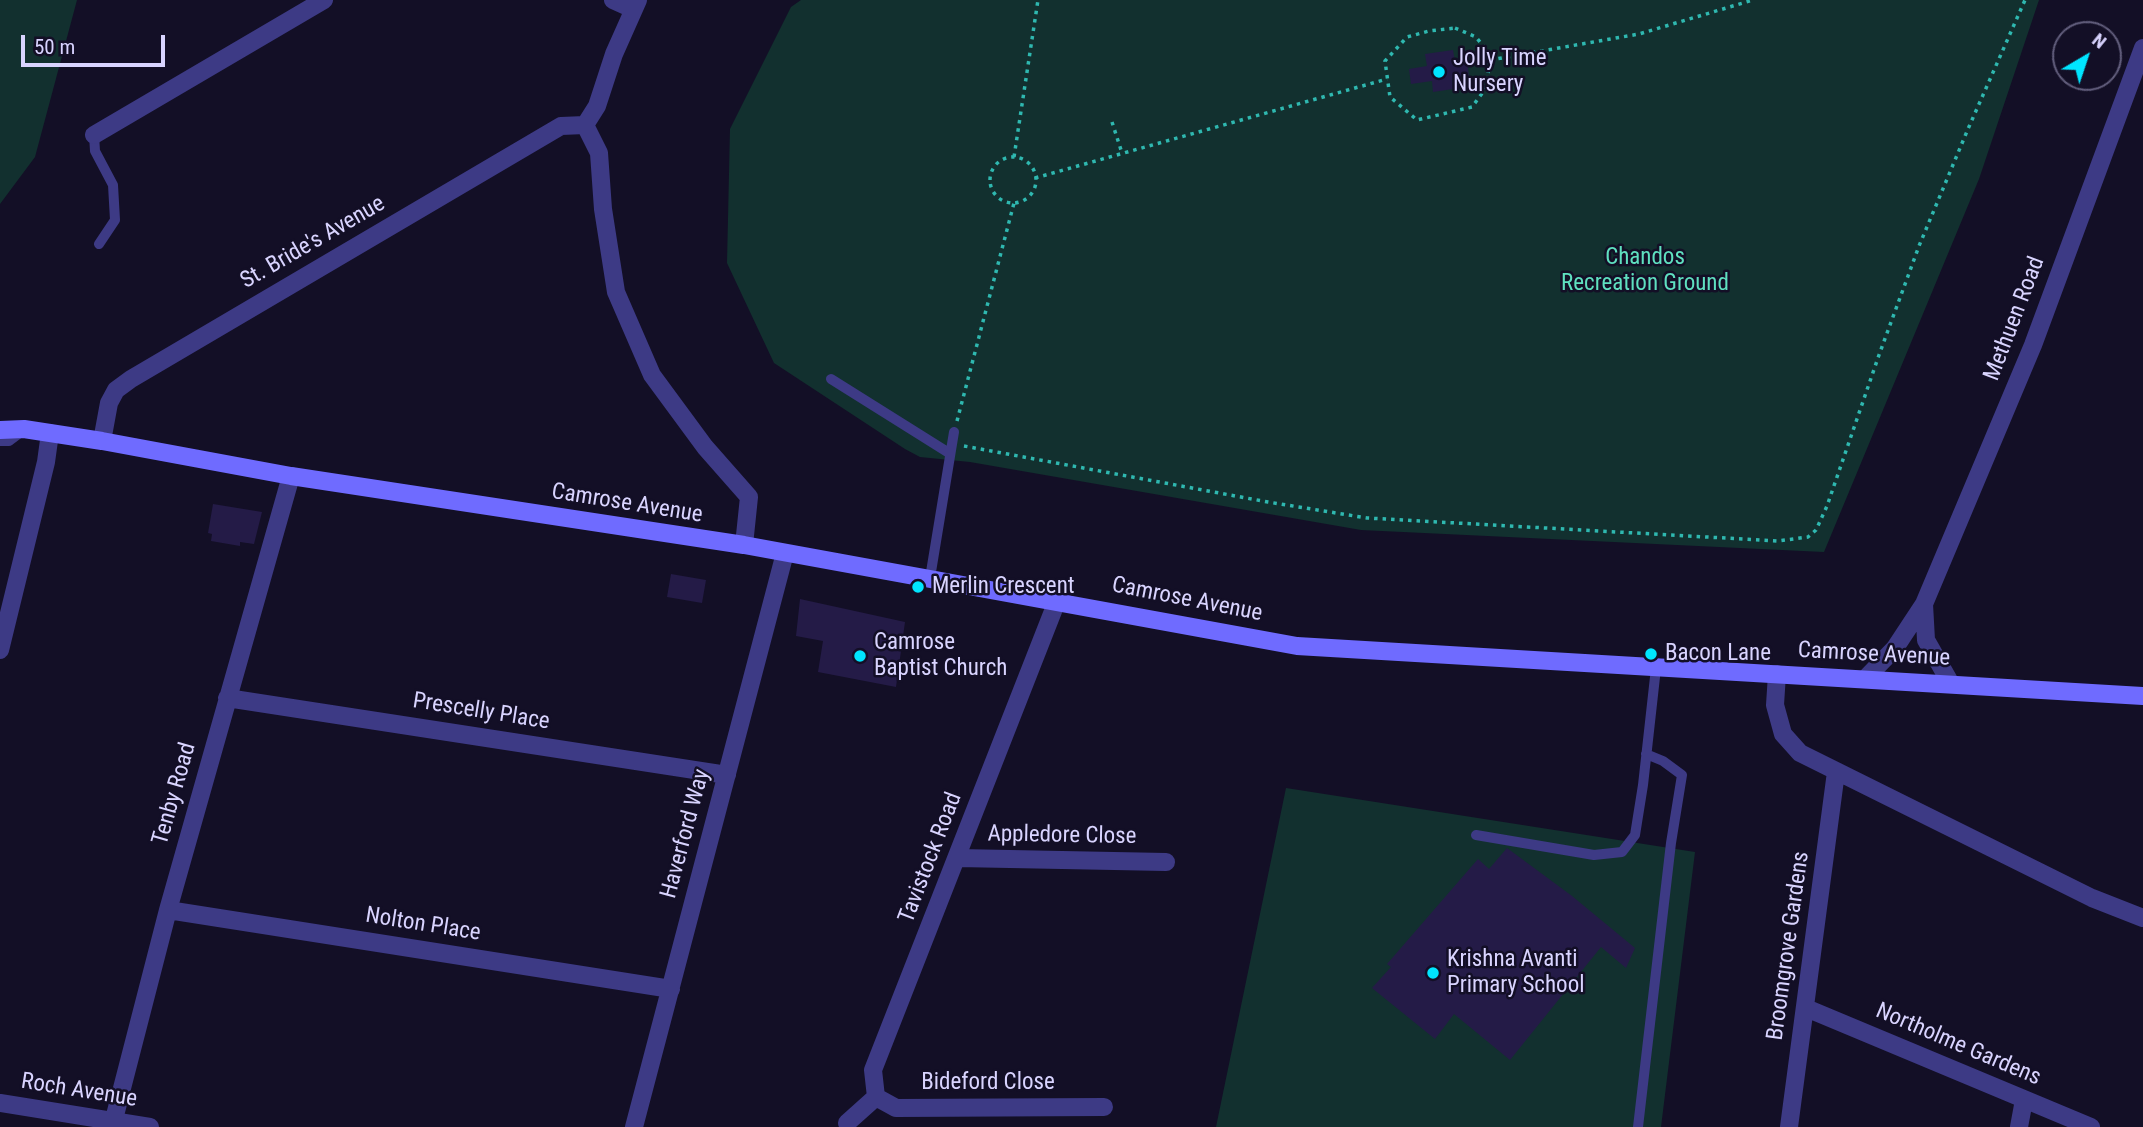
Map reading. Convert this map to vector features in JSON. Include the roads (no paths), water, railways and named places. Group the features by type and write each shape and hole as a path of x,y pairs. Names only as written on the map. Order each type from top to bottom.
{"street":[{"path":"94,135 324,0"},
{"path":"613,0 636,5 614,54 597,106 585,125 599,153 603,209 616,292 652,375 705,447 749,497 744,545"},
{"name":"Methuen Road","path":"1866,678 1895,648 1924,604 2033,345 2137,80 2143,48"},
{"name":"St. Bride's Avenue","path":"102,441 109,403 116,390 142,372 561,126 585,125"},
{"name":"Camrose Avenue","path":"0,420 6,420 24,429"},
{"name":"Camrose Avenue","path":"0,429 24,429 102,441 292,476 744,545 1297,646 2143,696"},
{"path":"0,650 46,462 50,433"},
{"name":"Tenby Road","path":"113,1124 168,910 292,476"},
{"name":"Haverford Way","path":"634,1127 785,552"},
{"name":"Tavistock Road","path":"876,1097 873,1070 1057,601"},
{"name":"Methuen Road","path":"1924,604 1926,640 1951,684"},
{"path":"1777,674 1775,705 1783,734 1800,753 2092,898 2143,918"},
{"name":"Prescelly Place","path":"227,698 727,775"},
{"name":"Broomgrove Gardens","path":"1789,1127 1836,772"},
{"name":"Appledore Close","path":"958,858 1166,862"},
{"name":"Nolton Place","path":"168,910 671,989"},
{"name":"Northolme Gardens","path":"1806,1008 2091,1127"},
{"path":"848,1123 876,1097"},
{"name":"Bideford Close","path":"876,1097 896,1108 1104,1107"},
{"path":"2020,1127 2024,1100"},
{"name":"Roch Avenue","path":"0,1102 113,1124 150,1127"}],"lane":[{"path":"94,135 95,151 113,185 115,220 99,244"},
{"path":"831,379 950,449"},
{"path":"0,441 9,441 24,429"},
{"path":"930,578 954,432"},
{"path":"1476,835 1594,855 1622,852 1634,835 1656,667"},
{"path":"1638,1127 1665,884 1682,775 1663,761 1646,754"}],"place":[{"name":"Jolly Time Nursery","path":"1439,72"},
{"name":"Merlin Crescent","path":"918,587"},
{"name":"Bacon Lane","path":"1651,654"},
{"name":"Camrose Baptist Church","path":"860,656"},
{"name":"Krishna Avanti Primary School","path":"1433,973"}],"park label":[{"name":"Chandos Recreation Ground","path":"1645,271"}]}
